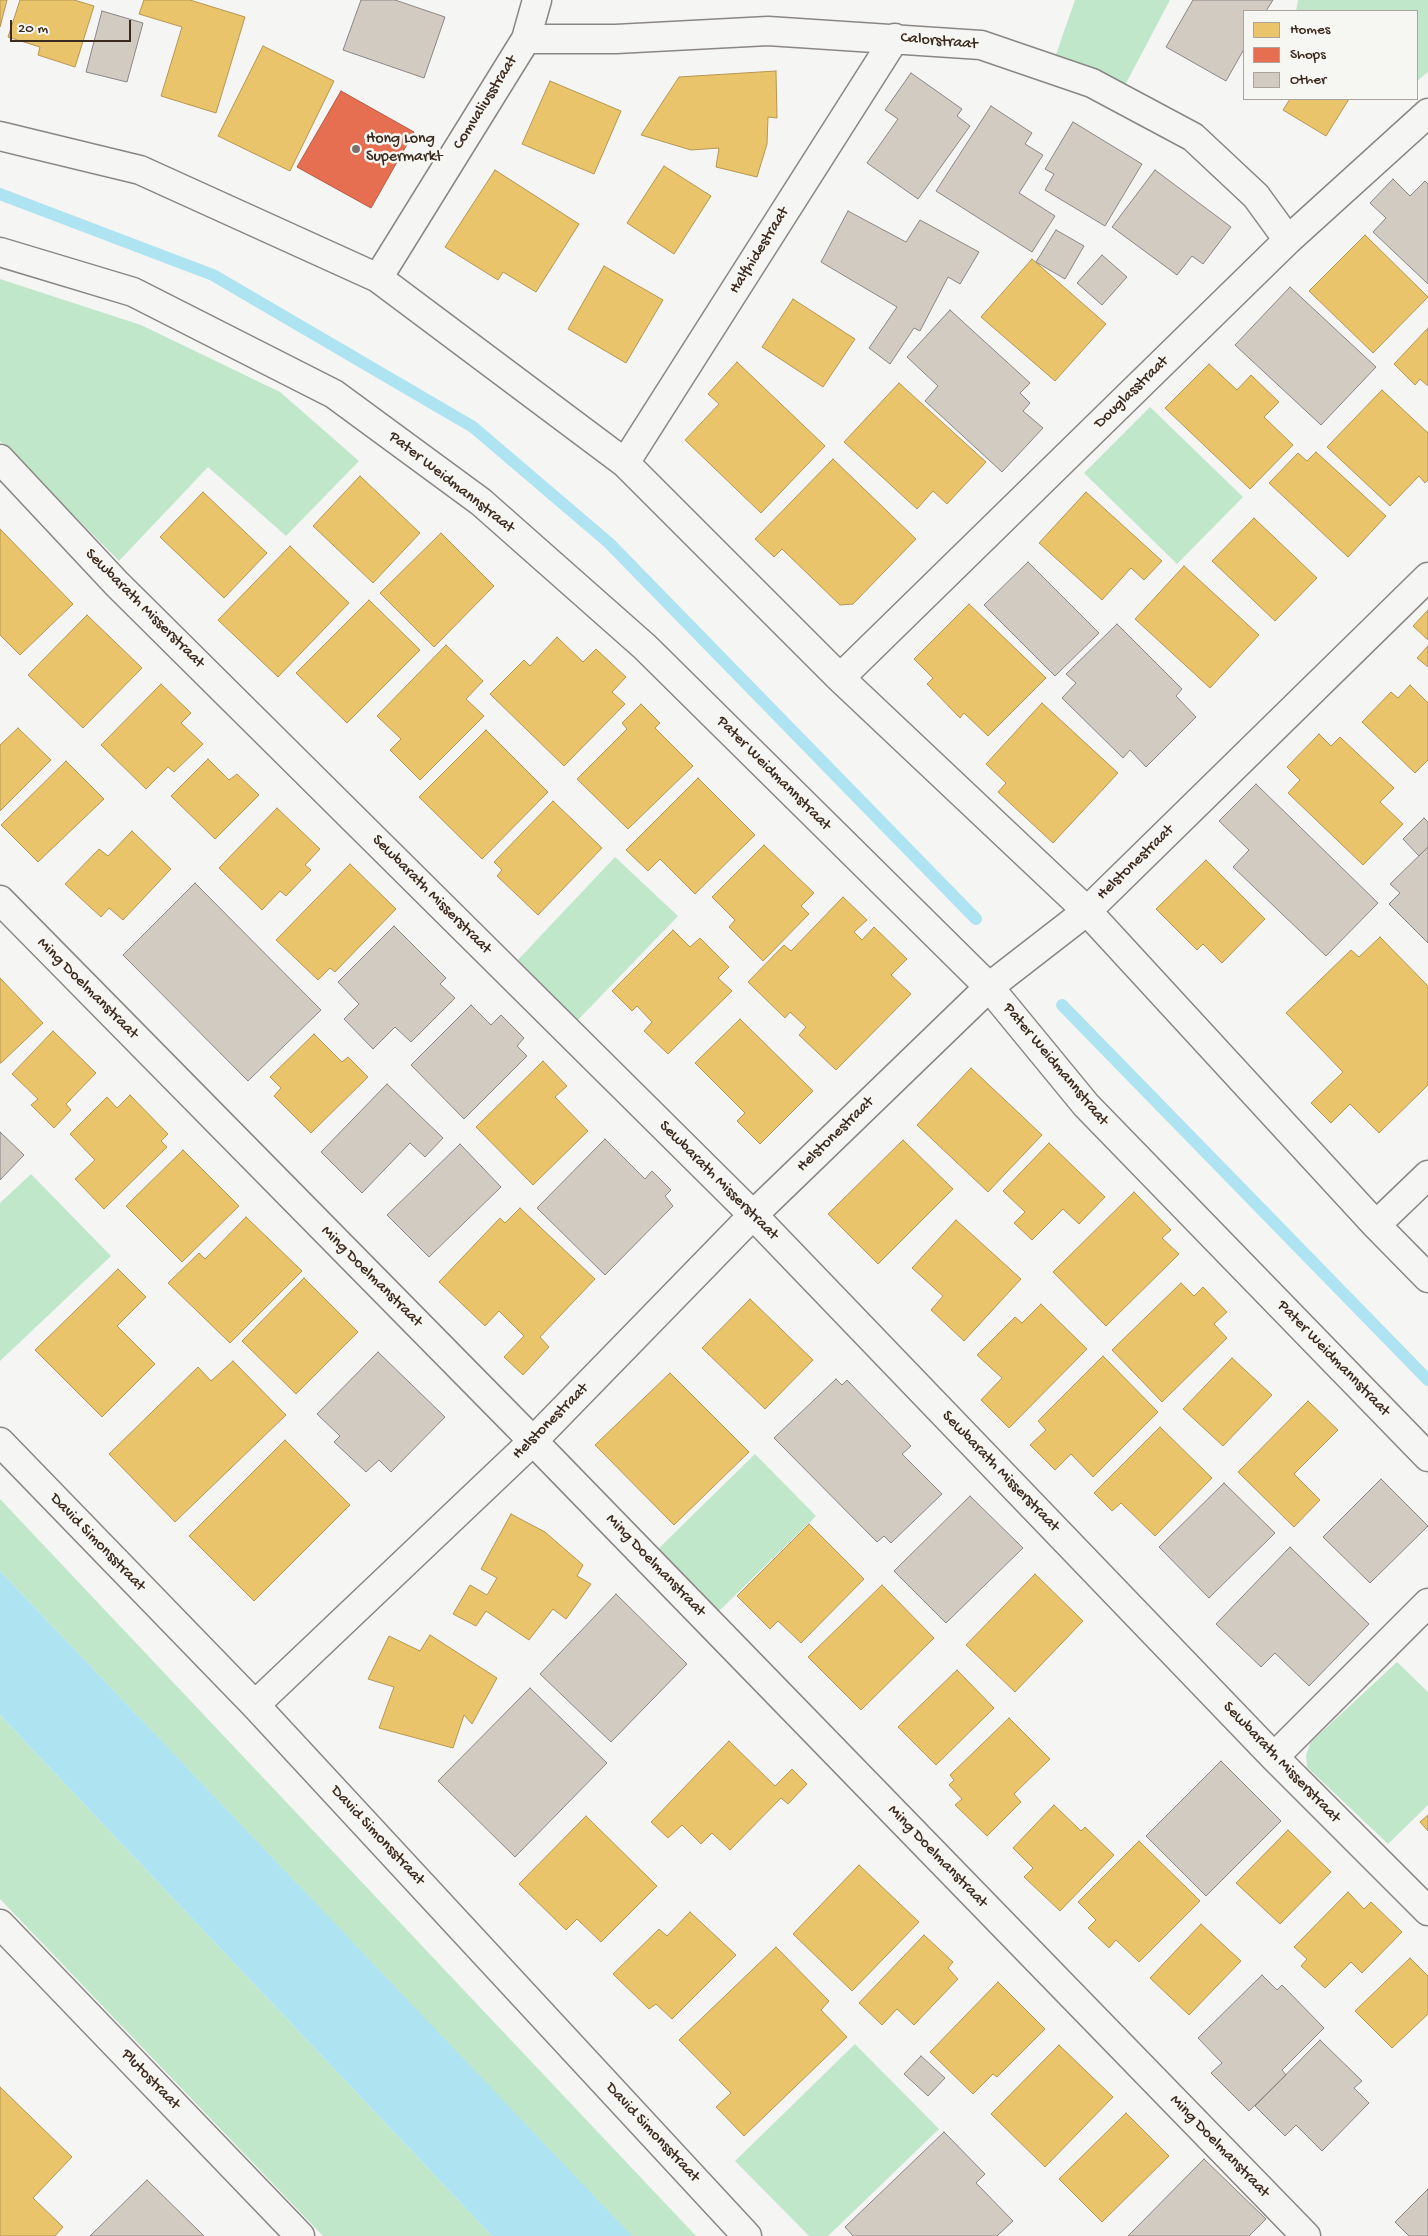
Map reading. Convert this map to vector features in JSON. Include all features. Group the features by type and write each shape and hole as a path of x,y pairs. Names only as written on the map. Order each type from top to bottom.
{"street":[{"name":"Comvaliusstraat","path":"378,278 526,39 537,0"},
{"name":"Calorstraat","path":"526,39 616,40 768,32 895,38 982,45 1092,83 1193,137 1256,196 1288,240"},
{"name":"Halfhidestraat","path":"625,463 895,38"},
{"name":"Douglasstraat","path":"840,678 1288,240 1428,113"},
{"path":"0,136 140,170 378,278 625,463 840,678 1086,911 1376,1225 1428,1278"},
{"name":"Pater Weidmannstraat","path":"0,252 133,292 334,394 481,502 645,647 989,987 1086,1105 1428,1457"},
{"name":"Sewbarath Misserstraat","path":"0,459 117,584 753,1215 1274,1757 1428,1911"},
{"name":"Helstonestraat","path":"256,1706 533,1441 753,1215 989,987 1086,911 1428,577"},
{"name":"Ming Doelmanstraat","path":"0,900 533,1441 1306,2236"},
{"path":"1376,1225 1428,1175"},
{"name":"David Simonsstraat","path":"0,1442 256,1706 747,2236"},
{"path":"1274,1757 1428,1603"},
{"name":"Plutostraat","path":"2,1930 300,2236"}],"green space":[{"path":"1075,0 1170,0 1123,89 1054,60"},
{"path":"1298,0 1428,0 1428,72 1418,80 1418,10 1296,10"},
{"path":"0,279 141,325 280,392 359,461 286,536 208,467 119,561 0,441"},
{"path":"1150,407 1243,497 1177,564 1084,473"},
{"path":"615,857 678,916 575,1023 514,964"},
{"path":"31,1174 111,1256 0,1361 0,1203"},
{"path":"755,1454 816,1516 716,1614 655,1552"},
{"path":"0,1499 696,2236 631,2236 0,1571"},
{"path":"1397,1662 1428,1692 1428,1805 1388,1844 1307,1767 1306,1755 1311,1742"},
{"path":"0,1715 492,2236 323,2236 0,1899"},
{"path":"855,2044 939,2129 828,2236 809,2236 735,2161"}],"water":[{"path":"0,1571 632,2236 492,2236 0,1715"}],"building: Homes":[{"path":"0,0 7,0 0,27"},
{"path":"20,0 74,0 94,6 75,67 38,55 40,47 8,37"},
{"path":"144,0 190,0 245,17 216,113 161,96 182,27 139,14"},
{"path":"263,46 334,81 290,171 218,136"},
{"path":"776,71 777,118 768,117 767,144 757,177 716,167 719,148 691,150 641,135 679,77"},
{"path":"550,81 621,111 594,174 522,144"},
{"path":"1289,100 1348,100 1326,136 1283,110"},
{"path":"664,166 711,196 674,254 627,223"},
{"path":"495,170 579,224 536,292 503,272 498,280 445,247"},
{"path":"1365,235 1428,297 1373,353 1309,291"},
{"path":"1032,259 1106,324 1055,381 981,317"},
{"path":"604,266 663,300 626,363 568,329"},
{"path":"793,299 855,339 823,387 762,347"},
{"path":"1428,328 1428,386 1420,379 1415,385 1394,364"},
{"path":"737,362 825,446 761,513 685,440 719,404 708,394"},
{"path":"1209,364 1237,390 1251,375 1279,402 1264,417 1293,445 1250,489 1165,408"},
{"path":"899,383 986,462 947,504 933,491 917,509 844,442"},
{"path":"1382,390 1428,433 1428,480 1425,483 1419,476 1390,506 1327,447"},
{"path":"1316,452 1386,516 1348,557 1269,483 1298,453 1307,461"},
{"path":"833,459 916,539 853,604 840,605 782,549 774,557 755,539"},
{"path":"360,476 420,533 373,583 313,526"},
{"path":"203,492 267,553 224,598 160,537"},
{"path":"1086,492 1162,561 1144,580 1131,568 1102,600 1039,543"},
{"path":"1254,518 1317,578 1275,621 1212,561"},
{"path":"0,529 73,604 20,655 0,635"},
{"path":"441,533 494,586 434,647 380,593"},
{"path":"290,546 349,603 278,677 218,620"},
{"path":"1184,566 1259,635 1210,688 1135,619"},
{"path":"369,600 420,650 347,723 296,673"},
{"path":"969,604 1046,678 988,736 964,713 960,718 927,684 933,678 914,659"},
{"path":"1428,610 1428,640 1413,626"},
{"path":"87,615 142,668 83,728 28,675"},
{"path":"557,637 583,662 596,649 626,677 612,692 625,704 564,766 490,694 524,660 530,666"},
{"path":"446,645 483,681 466,699 484,716 420,780 390,750 401,739 377,716"},
{"path":"1428,646 1428,667 1417,658"},
{"path":"161,684 191,713 181,723 203,744 174,772 168,767 146,789 101,745"},
{"path":"1410,685 1428,703 1428,760 1415,773 1362,722 1391,692 1398,698"},
{"path":"1042,703 1118,773 1053,843 998,792 1006,783 986,764"},
{"path":"641,704 660,723 655,728 693,766 628,829 577,779 627,729 622,723"},
{"path":"18,728 51,760 0,811 0,745"},
{"path":"486,730 548,792 482,859 419,797"},
{"path":"1319,734 1331,746 1340,737 1394,788 1380,802 1403,824 1363,865 1288,793 1300,780 1287,767"},
{"path":"208,759 229,780 237,774 259,795 215,839 171,796"},
{"path":"66,761 104,799 38,862 1,825"},
{"path":"698,778 755,835 695,894 660,859 648,871 626,850"},
{"path":"553,801 602,848 538,915 497,876 502,870 494,862"},
{"path":"277,808 320,849 305,865 311,870 286,896 280,891 262,910 219,868"},
{"path":"132,831 171,869 123,920 109,908 101,917 65,884 99,849 108,856"},
{"path":"764,845 814,893 801,906 809,914 763,961 729,927 735,920 712,897"},
{"path":"1206,860 1265,919 1222,963 1203,944 1197,950 1156,909"},
{"path":"350,864 396,909 335,972 330,968 318,980 276,940"},
{"path":"843,897 867,920 854,932 862,940 874,927 907,959 891,975 911,994 836,1070 799,1035 806,1027 790,1012 785,1018 748,982 784,945 791,951"},
{"path":"673,930 690,947 700,938 729,967 718,978 732,991 668,1054 644,1031 652,1022 637,1006 632,1011 612,991"},
{"path":"1380,937 1428,986 1428,1085 1379,1133 1350,1104 1331,1123 1311,1103 1343,1072 1286,1013 1351,950 1359,957"},
{"path":"0,978 43,1023 1,1063 0,1063"},
{"path":"740,1019 813,1091 760,1144 737,1121 745,1113 695,1063"},
{"path":"53,1031 96,1073 66,1104 71,1110 54,1128 31,1105 38,1099 12,1074"},
{"path":"314,1034 342,1062 348,1057 368,1077 311,1133 274,1096 281,1088 270,1077"},
{"path":"543,1061 567,1086 555,1097 588,1131 533,1185 476,1127"},
{"path":"971,1068 1042,1135 988,1192 917,1125"},
{"path":"130,1095 168,1134 161,1141 167,1147 104,1209 75,1179 95,1160 70,1134 107,1097 117,1108"},
{"path":"903,1140 953,1189 878,1264 828,1214"},
{"path":"1049,1143 1105,1197 1079,1224 1063,1209 1032,1240 1014,1223 1025,1212 1003,1191"},
{"path":"183,1150 239,1206 182,1262 126,1206"},
{"path":"1134,1192 1171,1230 1162,1238 1179,1254 1106,1326 1053,1272"},
{"path":"520,1208 595,1279 540,1337 549,1347 523,1375 504,1357 524,1336 499,1311 485,1326 439,1282 500,1218 505,1223"},
{"path":"246,1217 302,1271 230,1343 168,1283 199,1253 205,1259"},
{"path":"956,1220 1021,1279 964,1341 931,1310 943,1296 912,1268"},
{"path":"118,1269 146,1297 117,1326 155,1364 102,1417 35,1350"},
{"path":"304,1278 358,1332 296,1394 242,1341"},
{"path":"1181,1283 1194,1296 1203,1287 1227,1312 1214,1324 1227,1338 1162,1402 1112,1350"},
{"path":"750,1299 813,1360 765,1409 702,1348"},
{"path":"1041,1304 1087,1349 1009,1428 981,1400 1002,1378 977,1355 1015,1317 1022,1323"},
{"path":"1103,1356 1158,1412 1093,1477 1071,1454 1055,1470 1030,1445 1046,1430 1038,1421"},
{"path":"1232,1358 1272,1395 1223,1446 1183,1409"},
{"path":"233,1361 286,1415 175,1522 109,1454 198,1367 211,1381"},
{"path":"670,1373 749,1452 674,1525 595,1445"},
{"path":"1308,1401 1338,1430 1294,1474 1320,1500 1294,1527 1238,1472"},
{"path":"1160,1427 1212,1478 1155,1536 1121,1503 1112,1511 1094,1493"},
{"path":"285,1440 350,1505 254,1601 189,1536"},
{"path":"511,1514 545,1532 583,1565 577,1576 591,1584 566,1619 553,1609 529,1640 486,1611 476,1626 453,1614 470,1585 487,1595 497,1578 481,1569"},
{"path":"809,1524 864,1579 801,1643 778,1621 770,1629 737,1596"},
{"path":"1035,1574 1083,1621 1015,1692 966,1645"},
{"path":"882,1585 934,1638 861,1710 808,1657"},
{"path":"430,1635 497,1678 472,1724 464,1715 453,1748 379,1728 394,1687 368,1679 389,1636 420,1651"},
{"path":"957,1670 994,1708 936,1765 898,1727"},
{"path":"1009,1718 1050,1759 1014,1794 1021,1802 987,1836 955,1805 962,1799 949,1785 954,1780 950,1775"},
{"path":"729,1741 775,1786 792,1769 807,1784 788,1804 781,1798 730,1850 712,1833 701,1844 682,1825 668,1838 651,1822"},
{"path":"1054,1805 1081,1831 1085,1827 1114,1855 1060,1911 1024,1877 1033,1868 1013,1848"},
{"path":"1428,1815 1428,1831 1420,1822"},
{"path":"586,1816 657,1886 601,1942 577,1919 566,1930 519,1884"},
{"path":"1288,1830 1331,1872 1280,1924 1236,1883"},
{"path":"1139,1841 1200,1901 1139,1962 1116,1940 1109,1948 1088,1928 1096,1920 1078,1902"},
{"path":"859,1865 919,1922 852,1991 793,1934"},
{"path":"1348,1892 1364,1909 1371,1902 1402,1932 1362,1973 1351,1962 1325,1988 1301,1966 1307,1959 1294,1947"},
{"path":"690,1912 736,1955 672,2019 656,2004 649,2009 613,1974 659,1929 667,1936"},
{"path":"1201,1924 1241,1961 1189,2015 1150,1978"},
{"path":"924,1935 953,1962 948,1968 958,1979 914,2025 897,2009 882,2025 859,2003"},
{"path":"776,1947 829,2001 821,2010 847,2037 744,2136 716,2107 731,2093 679,2040"},
{"path":"1410,1958 1428,1976 1428,2014 1392,2048 1355,2011"},
{"path":"998,1982 1045,2029 997,2077 993,2074 973,2094 930,2052"},
{"path":"1059,2045 1113,2097 1045,2167 991,2114"},
{"path":"0,2087 72,2157 33,2198 63,2227 55,2236 0,2236"},
{"path":"1126,2113 1169,2156 1102,2222 1059,2179"}],"building: Shops":[{"name":"Hong Long Supermarkt","path":"341,91 414,132 371,208 297,167"}],"building: Other":[{"path":"361,0 395,0 445,17 424,78 343,50"},
{"path":"1193,0 1273,0 1267,10 1243,10 1243,51 1226,81 1166,47"},
{"path":"102,11 143,23 127,82 86,72"},
{"path":"911,73 962,109 957,116 970,126 918,199 867,163 898,119 885,110"},
{"path":"991,106 1032,133 1025,144 1043,155 1019,193 1055,216 1032,252 936,191"},
{"path":"1073,122 1142,164 1105,226 1045,190 1054,174 1045,169"},
{"path":"1155,170 1231,227 1203,264 1192,256 1177,275 1112,227"},
{"path":"1393,179 1410,196 1425,181 1428,184 1428,284 1373,232 1386,218 1370,203"},
{"path":"848,211 906,242 920,220 979,252 960,284 948,277 920,331 914,328 890,364 869,348 897,307 821,262"},
{"path":"1056,230 1084,246 1065,279 1036,262"},
{"path":"1102,255 1127,277 1102,305 1077,283"},
{"path":"1290,287 1376,367 1321,425 1235,345"},
{"path":"950,310 1030,383 1020,393 1030,403 1023,411 1043,428 1002,472 925,401 938,386 907,357"},
{"path":"1028,562 1099,633 1055,676 984,605"},
{"path":"1117,624 1182,689 1176,696 1196,717 1146,767 1130,750 1123,758 1062,698 1076,683 1066,674"},
{"path":"1256,784 1378,903 1326,956 1233,867 1249,850 1219,821"},
{"path":"1424,818 1428,822 1428,847 1419,856 1403,839"},
{"path":"1428,847 1428,943 1389,904 1400,893 1390,884"},
{"path":"195,883 321,1010 248,1081 123,955"},
{"path":"394,926 446,978 440,984 455,998 411,1042 395,1027 373,1049 344,1019 359,1004 338,982"},
{"path":"471,1005 491,1025 501,1015 524,1038 517,1046 527,1056 464,1119 411,1065"},
{"path":"387,1084 443,1138 425,1157 410,1143 362,1193 321,1152"},
{"path":"0,1132 24,1155 0,1180"},
{"path":"605,1139 645,1179 652,1171 671,1190 665,1196 673,1206 605,1275 537,1208"},
{"path":"460,1144 501,1187 429,1257 387,1215"},
{"path":"378,1352 445,1417 391,1472 379,1460 366,1472 334,1442 340,1436 317,1414"},
{"path":"836,1379 842,1385 847,1380 911,1446 902,1454 942,1494 891,1543 884,1536 877,1542 774,1438"},
{"path":"1381,1479 1428,1526 1370,1583 1323,1537"},
{"path":"1224,1483 1275,1533 1209,1598 1159,1547"},
{"path":"970,1496 1023,1548 946,1623 894,1571"},
{"path":"1290,1547 1369,1624 1309,1686 1275,1653 1261,1667 1216,1624"},
{"path":"616,1594 687,1664 611,1742 540,1674"},
{"path":"530,1688 607,1763 515,1857 438,1781"},
{"path":"1221,1761 1281,1821 1206,1896 1146,1836"},
{"path":"1262,1975 1277,1990 1282,1985 1324,2028 1282,2070 1286,2075 1249,2111 1211,2073 1222,2063 1198,2038"},
{"path":"1320,2040 1362,2081 1354,2088 1369,2103 1322,2151 1296,2125 1285,2136 1255,2106"},
{"path":"921,2056 945,2078 928,2096 904,2074"},
{"path":"944,2132 985,2174 976,2183 1013,2221 997,2236 853,2236 845,2227"},
{"path":"1204,2159 1266,2219 1249,2236 1128,2236"},
{"path":"147,2180 204,2236 90,2236"},
{"path":"1428,2189 1428,2236 1409,2236 1395,2222"}],"waterway":[{"path":"0,194 213,275 473,427 609,543 976,919"},
{"path":"1062,1005 1428,1380"}],"place":[{"name":"Hong Long Supermarkt","path":"356,149"}]}
